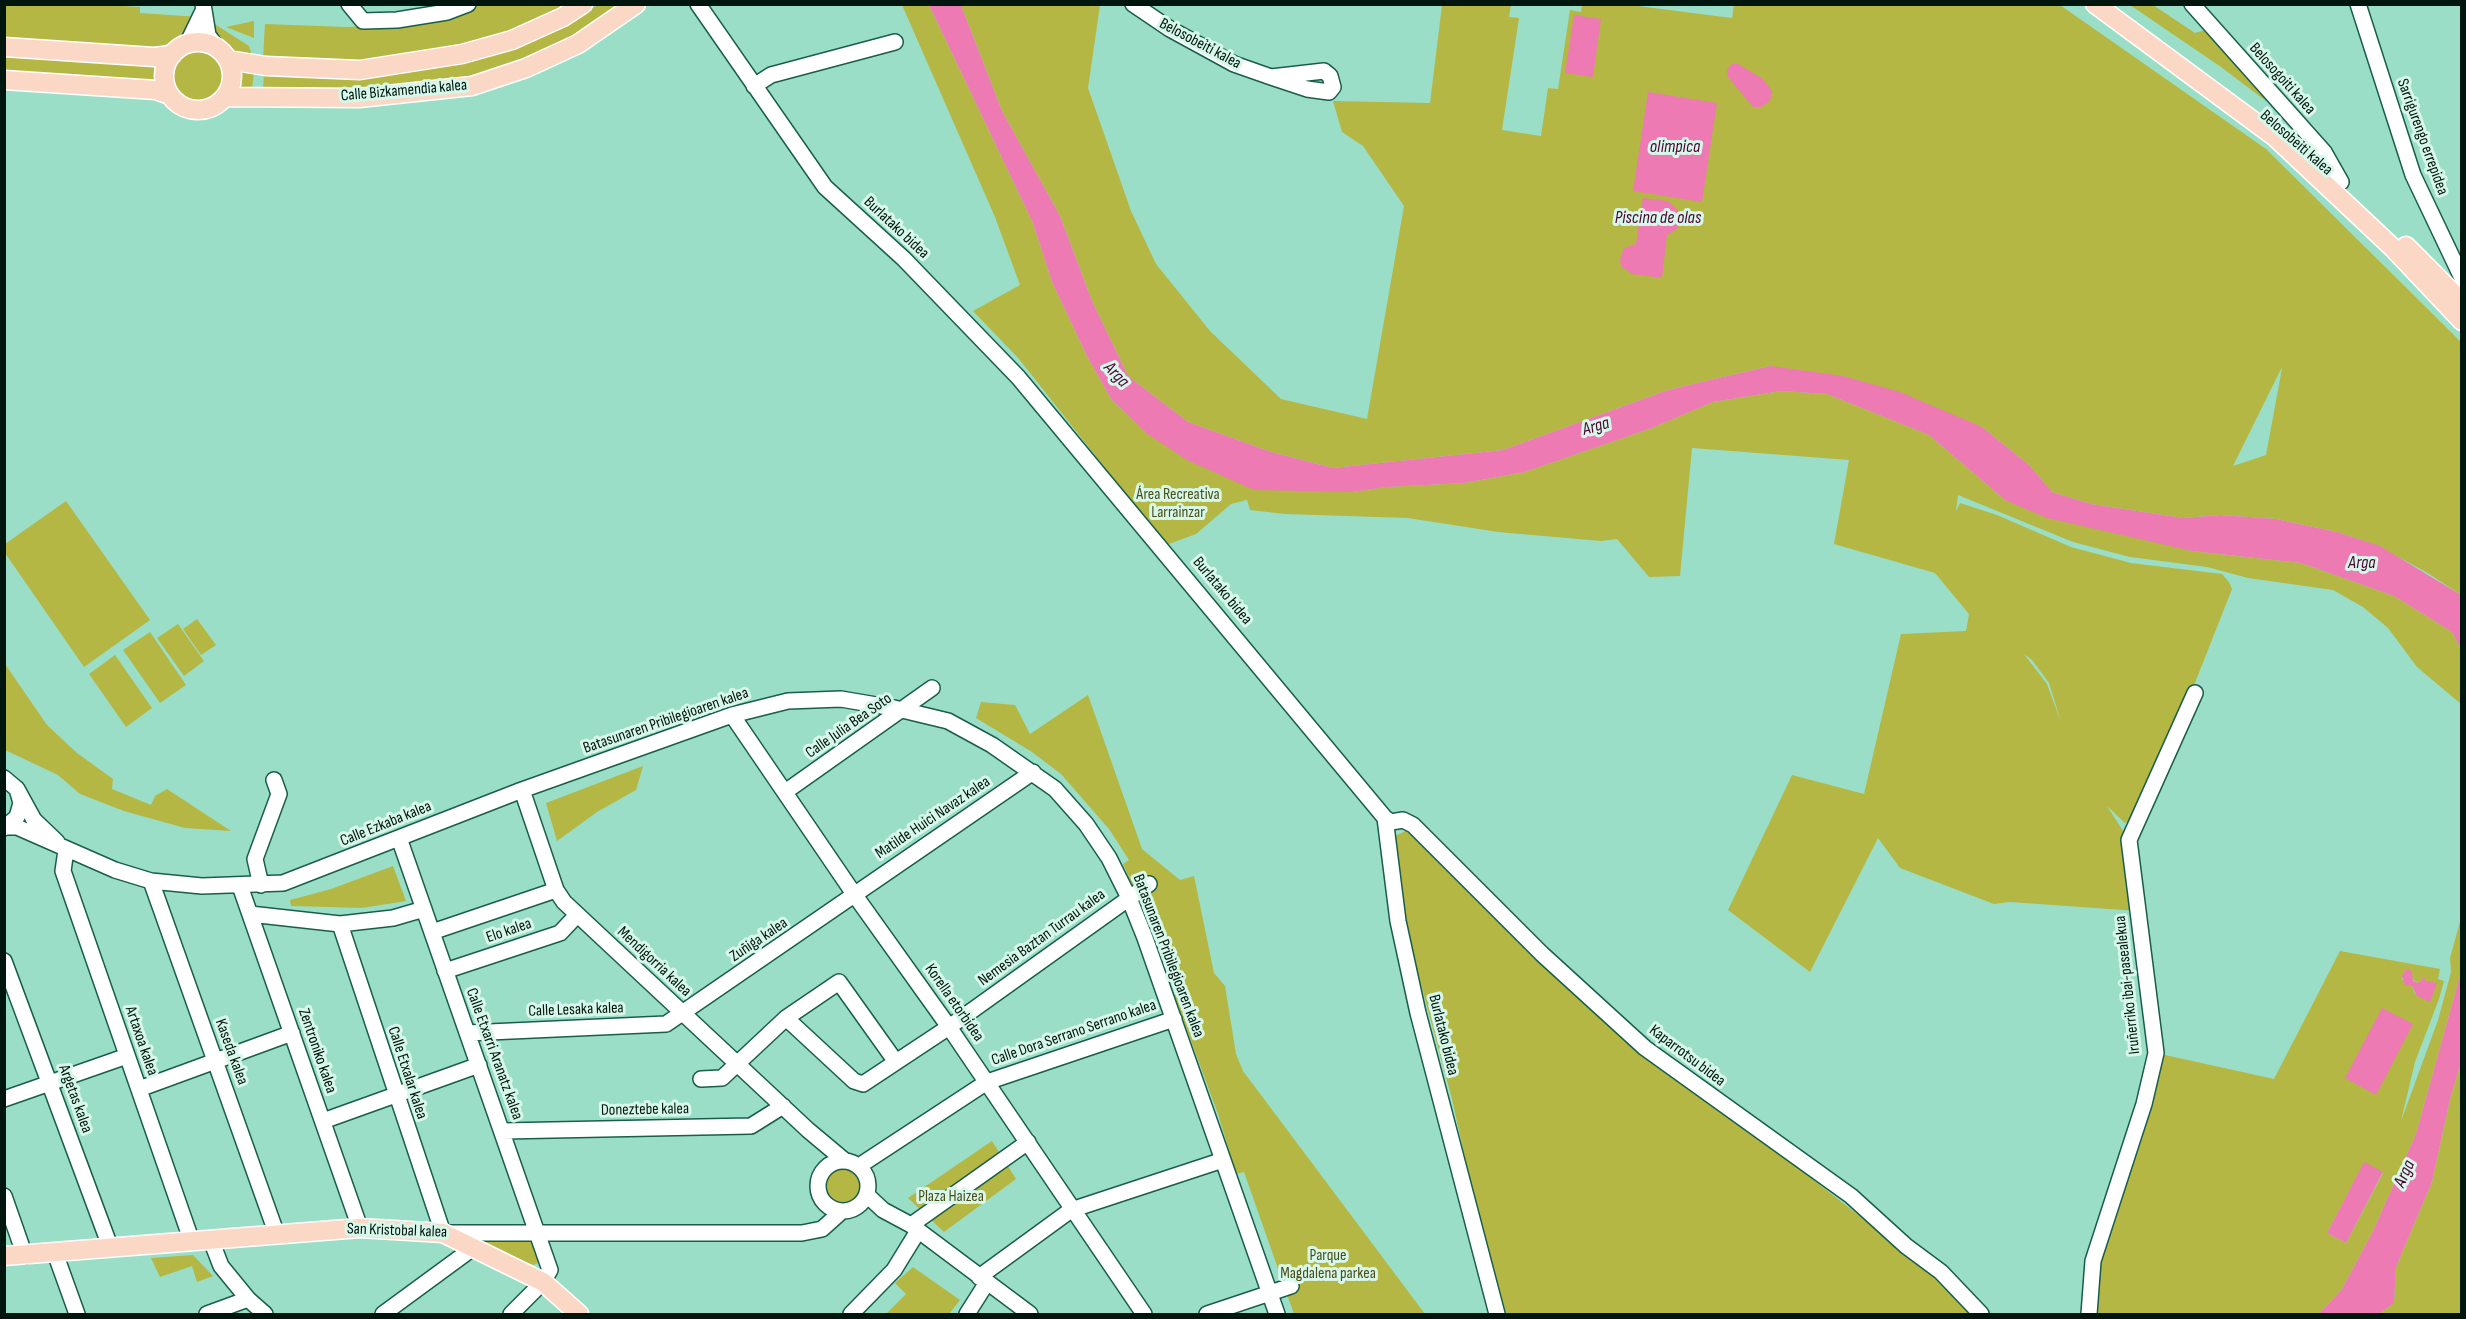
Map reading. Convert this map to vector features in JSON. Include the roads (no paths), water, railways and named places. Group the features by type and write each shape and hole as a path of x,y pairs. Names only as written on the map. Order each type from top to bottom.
{"main road":[{"name":"Calle Bizkamendia kalea","path":"223,54 266,66 360,70 462,54 512,40 563,17 583,4"},
{"name":"Calle Bizkamendia kalea","path":"225,98 359,98 472,86 526,68 578,44 636,4"},
{"name":"Belosobeiti kalea","path":"2095,4 2275,137 2393,248 2462,321"},
{"name":"Belosobeiti kalea","path":"2114,4 2241,96 2292,137 2341,182 2462,302"},
{"path":"4,47 154,57 172,55 187,44 198,42 223,54 232,79 225,98 217,105 197,111 177,103 170,95 164,75 172,55"},
{"path":"4,80 156,90 170,95"},
{"name":"Belosobeiti kalea","path":"2393,248 2410,260 2462,312"},
{"name":"San Kristobal kalea","path":"4,1256 360,1228 443,1233"},
{"path":"443,1233 543,1282 579,1314"}],"street":[{"path":"349,4 363,21 397,20 447,12 468,4"},
{"name":"Burlatako bidea","path":"698,4 825,187 904,259 1018,376 1384,818 1398,921 1418,1013 1497,1314"},
{"name":"Belosobeiti kalea","path":"1133,4 1170,29 1234,64 1270,77"},
{"name":"Belosogoiti kalea","path":"2192,4 2324,152 2341,182"},
{"name":"Sarrigurengo errepidea","path":"2358,4 2413,174 2462,278"},
{"path":"203,8 208,35 223,54"},
{"path":"187,44 203,8"},
{"path":"754,86 771,75 895,42"},
{"name":"Calle Julia Bea Soto","path":"785,792 932,688"},
{"name":"Iruñerriko ibai-pasealekua","path":"2089,1314 2093,1262 2144,1104 2156,1053 2129,840 2195,693"},
{"name":"Batasunaren Pribilegioaren kalea","path":"522,790 732,715 788,701 841,699 904,710 948,721 992,744 1033,772 1055,789 1086,824 1109,858 1130,898 1277,1314"},
{"name":"Korella etorbidea","path":"732,715 854,894 987,1082 1071,1210 1144,1314"},
{"name":"Matilde Huici Navaz kalea","path":"854,894 1033,772"},
{"path":"4,778 17,789 20,810 6,827"},
{"path":"261,885 255,859 279,795 274,780"},
{"name":"Calle Ezkaba kalea","path":"17,789 34,820 66,850"},
{"name":"Calle Ezkaba kalea","path":"6,827 17,827 115,870 151,881 202,886 261,885 283,883 522,790"},
{"name":"Mendigorria kalea","path":"522,790 556,890 577,915 808,1130 852,1163"},
{"name":"Kaparrotsu bidea","path":"1384,818 1391,822 1403,820 1413,825 1542,954 1645,1048 1851,1196 1906,1246 1941,1272 1981,1314"},
{"name":"Calle Etxarri Aranatz kalea","path":"399,838 539,1232 550,1270 543,1282"},
{"name":"Artaxoa kalea","path":"66,850 63,871 192,1242"},
{"name":"Kaseda kalea","path":"151,881 277,1235"},
{"name":"Nemesia Baztan Turrau kalea","path":"786,1018 854,1081 863,1084 949,1027 1149,884"},
{"name":"Zentroniko kalea","path":"240,886 360,1228"},
{"path":"432,932 556,890"},
{"name":"Zuñiga kalea","path":"683,1014 854,894"},
{"path":"250,914 339,924 393,918 424,909"},
{"name":"Elo kalea","path":"445,971 560,933 577,915"},
{"name":"Calle Etxalar kalea","path":"339,924 443,1233"},
{"name":"Argetas kalea","path":"4,961 111,1249"},
{"path":"701,1079 722,1078 786,1018 839,982 896,1062"},
{"name":"Calle Lesaka kalea","path":"467,1033 666,1024 683,1014"},
{"name":"Calle Dora Serrano Serrano kalea","path":"852,1163 987,1082 1174,1019"},
{"path":"139,1089 292,1033"},
{"path":"4,1100 127,1056"},
{"path":"323,1121 479,1065"},
{"name":"Doneztebe kalea","path":"502,1131 751,1125 783,1106"},
{"name":"Mendigorria kalea","path":"808,1130 819,1149 822,1174"},
{"path":"851,1314 894,1270 914,1228 1028,1142"},
{"path":"967,1314 982,1280 1071,1210 1223,1160"},
{"path":"849,1209 867,1195 868,1186 852,1163 837,1162 822,1174 818,1184 826,1205 849,1209 882,1210"},
{"path":"867,1195 882,1210 914,1228 1030,1314"},
{"path":"4,1196 25,1256"},
{"name":"San Kristobal kalea","path":"790,1232 807,1227 818,1218 826,1205"},
{"name":"San Kristobal kalea","path":"443,1233 802,1233 822,1228 849,1209"},
{"path":"211,1240 222,1266 248,1299 265,1314"},
{"path":"383,1314 473,1248"},
{"path":"55,1253 77,1314"},
{"path":"511,1314 543,1282"},
{"path":"1207,1314 1291,1286"},
{"path":"207,1314 248,1299"}],"water":[{"name":"Arga","path":"929,5 961,5 1002,111 1060,216 1092,301 1128,376 1188,422 1271,452 1333,468 1503,450 1668,390 1770,366 1843,376 1900,392 1982,427 2029,465 2052,492 2091,504 2183,518 2221,515 2276,519 2337,532 2380,546 2461,595 2461,649 2452,632 2394,596 2301,563 2192,551 2047,518 2005,500 1929,435 1827,394 1781,391 1713,402 1652,428 1525,472 1464,483 1387,487 1352,492 1254,490 1187,460 1146,433 1111,399 1087,356 1052,282 1033,223"},
{"path":"1574,15 1601,19 1593,77 1565,73"},
{"path":"1732,64 1738,64 1763,79 1772,91 1770,101 1761,107 1753,107 1728,77 1727,70"},
{"name":"olimpica","path":"1648,92 1717,103 1702,202 1633,191"},
{"name":"Piscina de olas","path":"1643,198 1668,201 1678,210 1680,220 1677,229 1667,235 1662,278 1632,274 1621,266 1620,259 1624,248 1636,244"},
{"path":"2409,969 2412,972 2413,981 2418,983 2425,977 2425,981 2437,983 2430,1002 2417,996 2412,986 2405,985 2402,976 2405,970"},
{"name":"Arga","path":"2461,972 2461,1062 2450,1099 2432,1182 2396,1267 2394,1303 2379,1314 2319,1314 2342,1289 2373,1231 2416,1134"},
{"path":"2382,1008 2413,1024 2376,1095 2345,1078"},
{"path":"2364,1162 2383,1172 2346,1243 2327,1233"}],"park label":[{"name":"Área Recreativa Larrainzar","path":"1178,504"},
{"name":"Plaza Haizea","path":"951,1197"},
{"name":"Parque Magdalena parkea","path":"1328,1265"}]}
